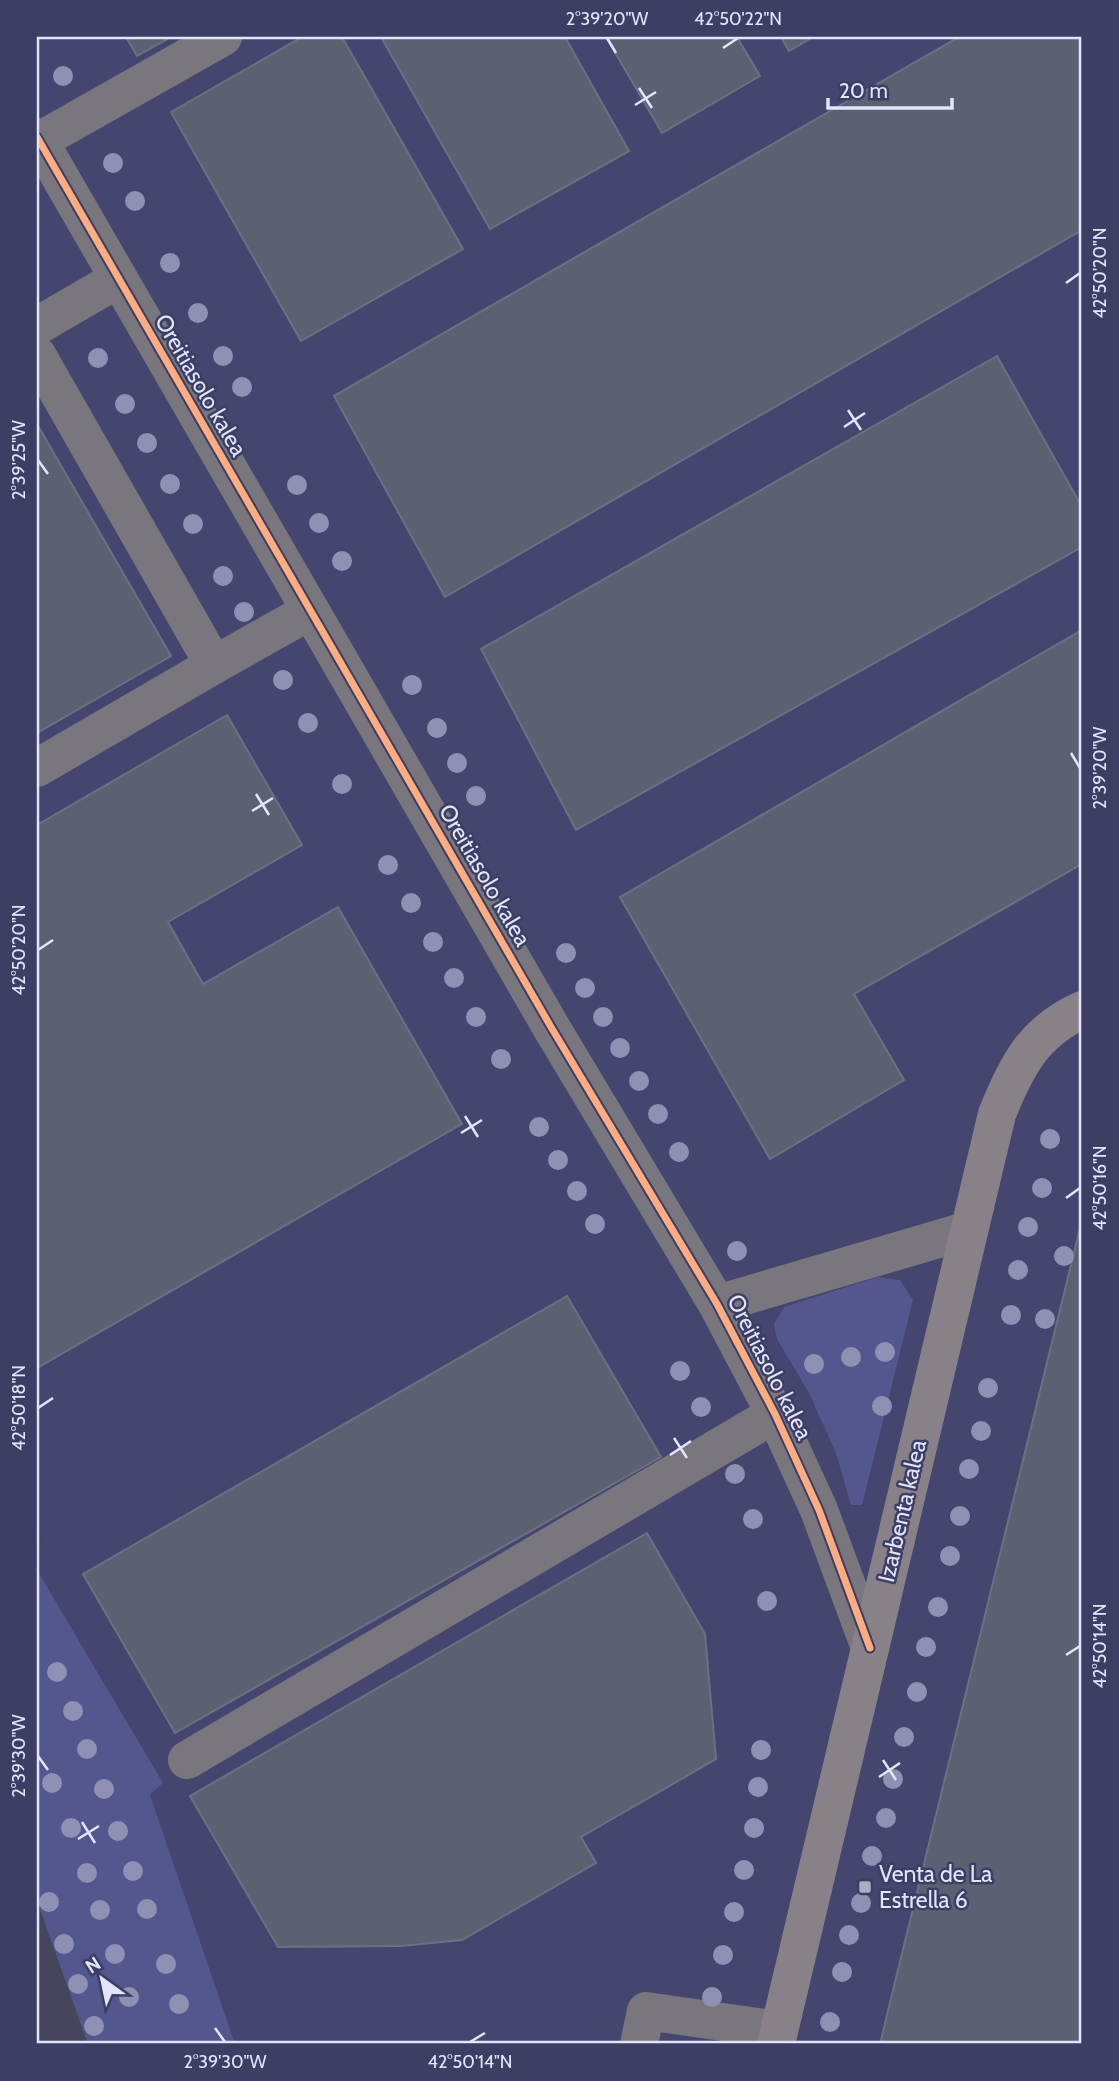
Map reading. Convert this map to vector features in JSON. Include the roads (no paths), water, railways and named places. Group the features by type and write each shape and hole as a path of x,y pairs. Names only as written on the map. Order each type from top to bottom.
{"main road":[{"name":"Izarbenta kalea","path":"778,2037 997,1114 1014,1071 1034,1044 1068,1016 1082,1010"}],"street":[{"path":"38,139 223,37"},
{"name":"Oreitiasolo kalea","path":"38,139 551,1027 717,1304 775,1414 834,1547 870,1648"},
{"path":"37,326 118,279"},
{"path":"37,355 214,665"},
{"path":"37,768 310,611"},
{"name":"Oreitiasolo kalea","path":"717,1304 969,1230"},
{"path":"187,1760 775,1414"},
{"path":"639,2044 646,2011 778,2037"}],"place":[{"name":"Venta de La Estrella 6","path":"865,1887"}]}
